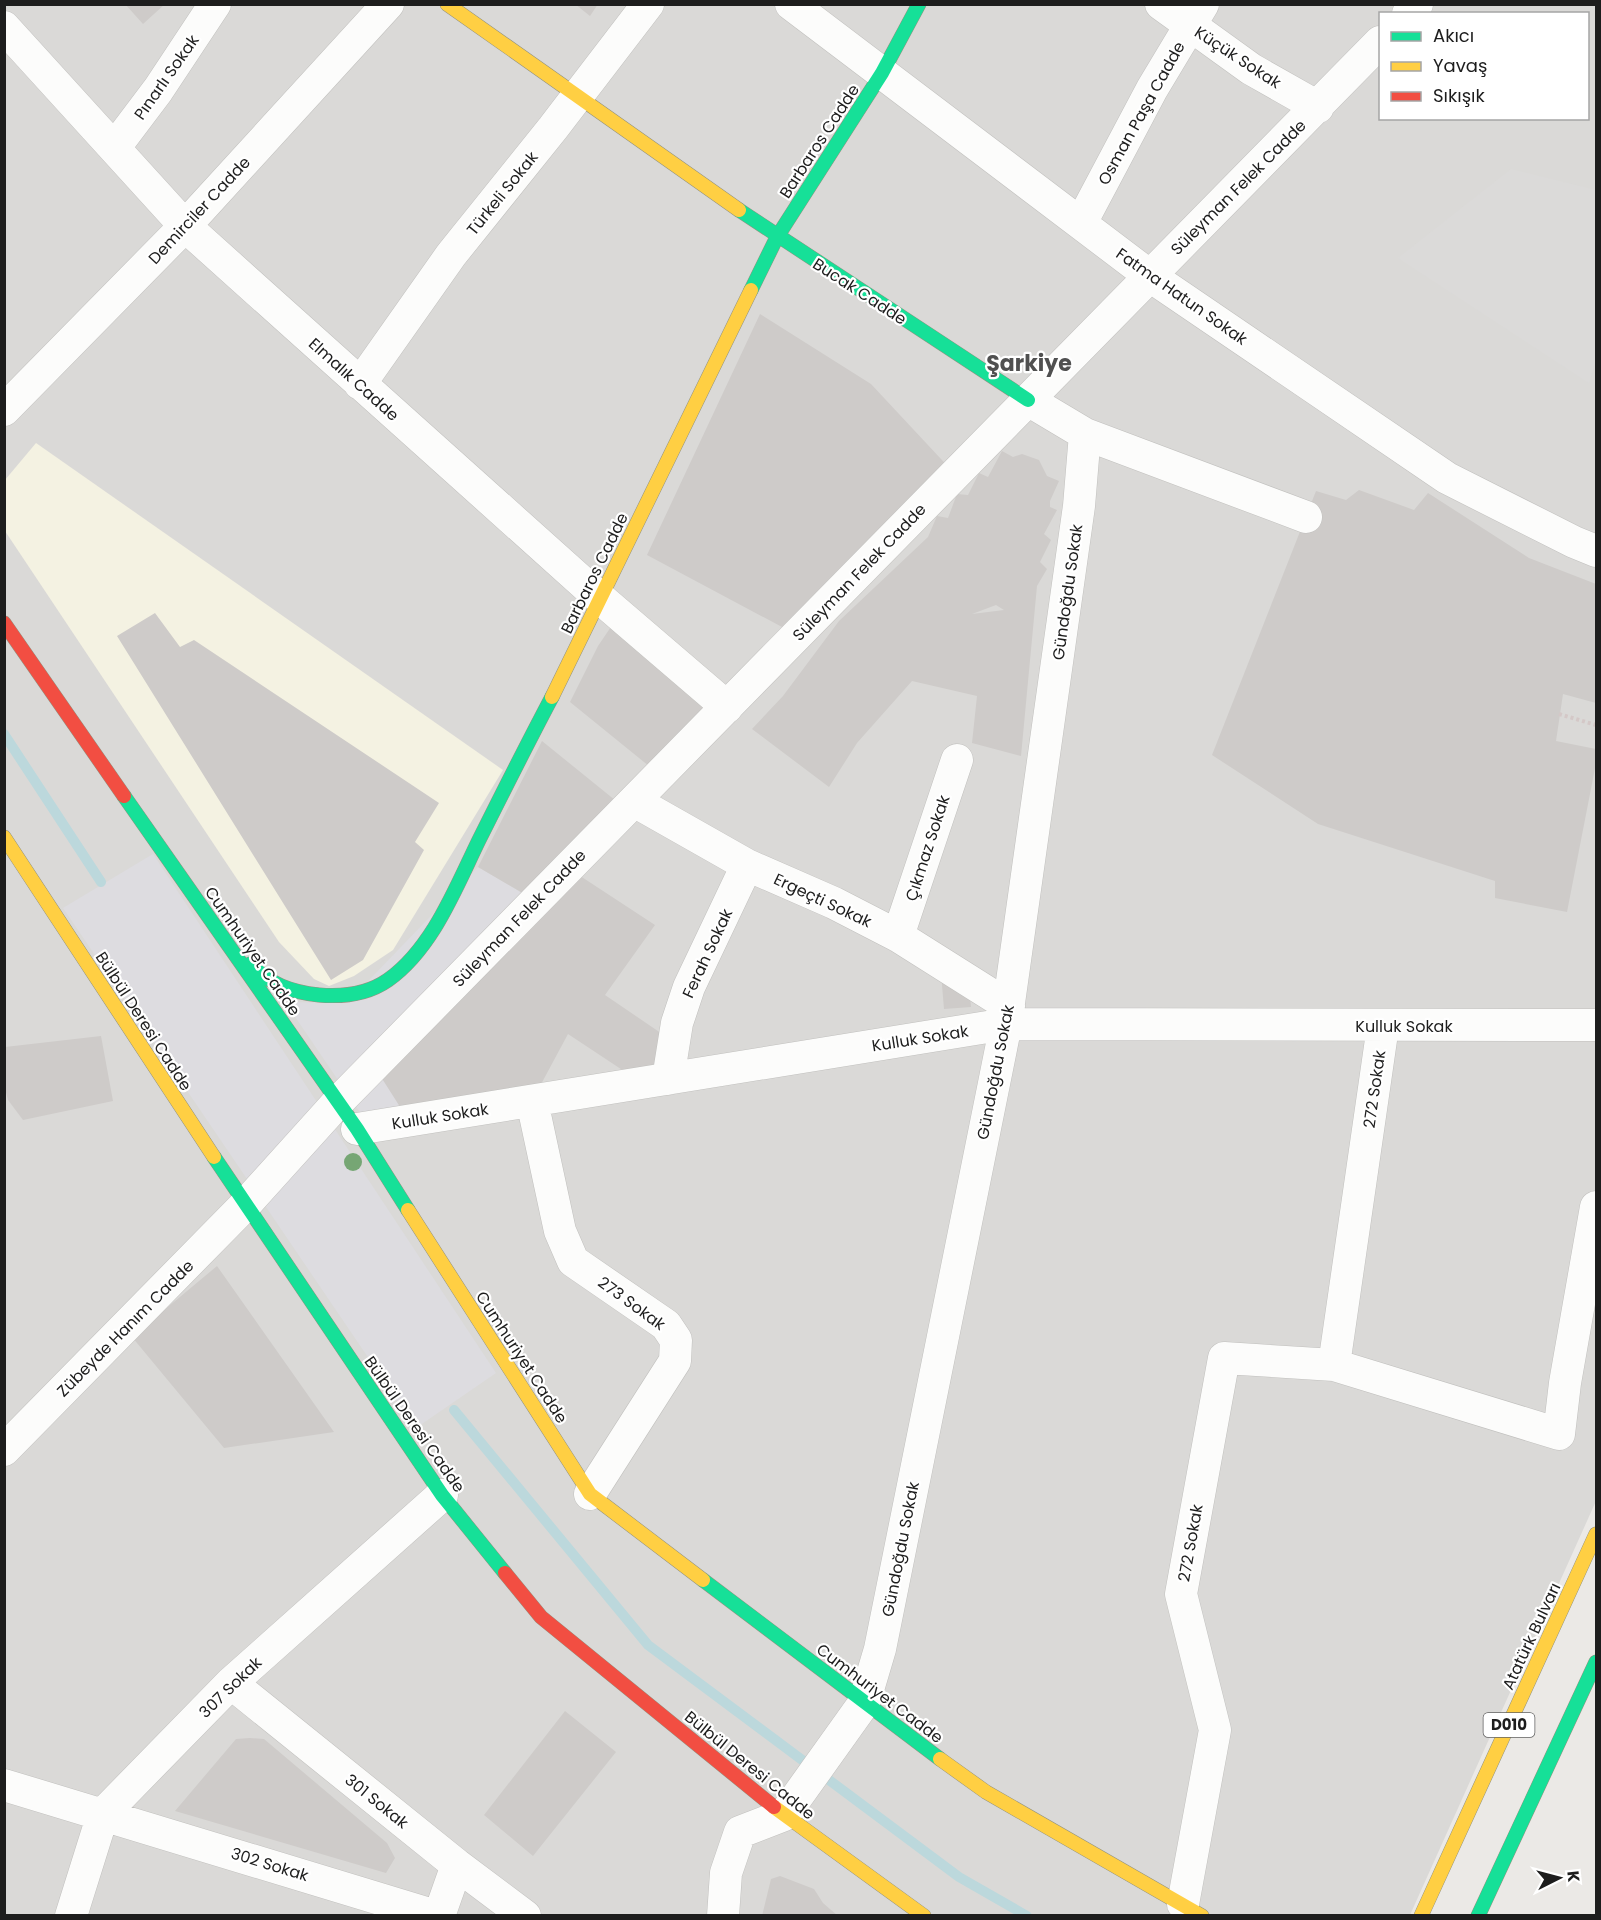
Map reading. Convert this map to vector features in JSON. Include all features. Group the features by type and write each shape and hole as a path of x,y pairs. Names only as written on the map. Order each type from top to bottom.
{"main road":[{"name":"Bucak Cadde","path":"447,4 777,237 1028,400"},
{"name":"Barbaros Cadde","path":"218,931 266,980 302,993 332,996 361,993 388,980 420,949 456,886 601,599 777,237 882,73 919,4"},
{"name":"Cumhuriyet Cadde","path":"4,623 339,1102 590,1494 864,1703 986,1792 1193,1910"},
{"name":"Bülbül Deresi Cadde","path":"8,850 442,1495 541,1617 784,1815 924,1916"},
{"name":"Atatürk Bulvarı","path":"1421,1916 1596,1534"},
{"name":"D010","path":"1478,1916 1596,1662"}],"street":[{"name":"Pınarlı Sokak","path":"115,147 158,90 215,4"},
{"name":"Demirciler Cadde","path":"4,410 185,226 388,4"},
{"name":"Türkeli Sokak","path":"360,384 451,255 553,128 576,95 648,4"},
{"name":"Fatma Hatun Sokak","path":"791,4 1150,276 1447,478 1574,543 1596,551"},
{"name":"Küçük Sokak","path":"1161,4 1197,15 1251,69 1318,107"},
{"name":"Osman Paşa Cadde","path":"1081,223 1152,89 1197,15"},
{"name":"Elmalık Cadde","path":"4,27 185,226 601,599 727,707"},
{"name":"Süleyman Felek Cadde","path":"245,1205 339,1102 1379,43"},
{"name":"Bucak Cadde","path":"1028,400 1085,434 1306,517"},
{"name":"Gündoğdu Sokak","path":"784,1815 864,1703 880,1649 1007,1015 1079,506 1085,434"},
{"name":"Çıkmaz Sokak","path":"898,936 957,760"},
{"name":"Ergeçti Sokak","path":"634,801 747,865 834,903 898,936 1007,1015"},
{"name":"Ferah Sokak","path":"668,1079 677,1023 689,987 747,865"},
{"name":"Kulluk Sokak","path":"357,1129 668,1079 1007,1015 1383,1026 1596,1025"},
{"name":"272 Sokak","path":"1334,1365 1383,1026"},
{"name":"273 Sokak","path":"532,1101 560,1231 573,1261 666,1325 676,1340 675,1361 590,1494"},
{"name":"Zübeyde Hanım Cadde","path":"5,1448 245,1205"},
{"name":"272 Sokak","path":"1193,1910 1215,1730 1180,1594 1224,1358 1334,1365 1559,1434 1565,1383 1596,1207"},
{"name":"307 Sokak","path":"71,1916 103,1814 231,1683 442,1495"},
{"name":"301 Sokak","path":"231,1683 457,1865 525,1916"},
{"name":"302 Sokak","path":"4,1785 438,1916"},
{"path":"723,1916 726,1873 740,1832 784,1815"},
{"path":"438,1916 457,1865"}],"path":[{"path":"1559,714 1596,725"}],"shaded area":[{"path":"5,5 1596,5 1596,1501 1410,1915 5,1916"},
{"path":"1511,169 1596,190 1596,360 1589,383 1398,258"},
{"path":"36,443 503,770 393,950 354,976 329,986 314,979 279,942 5,531 5,480"},
{"path":"153,854 496,1373 416,1428 63,908"},
{"path":"478,867 536,901 409,1121 370,1127 285,1002 347,1003"}],"building":[{"path":"125,4 165,4 143,24"},
{"path":"575,4 598,4 590,16"},
{"path":"760,314 871,384 955,474 797,635 647,555"},
{"path":"1002,451 1013,457 1022,454 1039,460 1047,476 1059,481 1050,501 1050,507 1057,510 1044,534 1051,540 1040,562 1047,569 1037,586 1021,756 972,743 977,696 912,681 857,743 829,787 752,729 783,696 839,621 928,537 937,516 948,518 957,494 968,495 979,473 988,477","holes":["996,605 1004,610 972,614"]},
{"path":"1359,490 1414,510 1428,493 1529,558 1596,584 1596,703 1563,694 1556,741 1596,749 1596,763 1567,912 1495,898 1495,881 1318,824 1212,755 1316,491 1346,500"},
{"path":"155,613 180,647 194,640 439,803 415,842 424,850 363,960 331,980 117,636"},
{"path":"619,615 727,707 660,775 570,702 598,646"},
{"path":"542,741 626,809 568,868 655,925 605,995 674,1042 642,1083 568,1034 532,1101 409,1121 381,1077 536,901 478,867"},
{"path":"941,973 969,986 971,1007 944,1009"},
{"path":"101,1036 113,1101 23,1120 8,1100 5,1088 5,1047"},
{"path":"217,1266 334,1432 224,1448 132,1337"},
{"path":"565,1711 616,1752 533,1856 484,1815"},
{"path":"236,1739 264,1739 387,1843 395,1858 386,1873 175,1811"},
{"path":"780,1876 814,1889 823,1903 838,1916 762,1916 771,1879"}],"waterway":[{"path":"4,734 101,882"},
{"path":"454,1410 648,1645 959,1877 1027,1916"}],"traffic: fast":[{"path":"751,290 777,237 882,73 919,4"},
{"path":"739,210 1028,400"},
{"path":"250,964 265,977 281,986 299,992 328,996 355,994 372,989 404,967 431,934 442,916 552,697"},
{"path":"124,796 357,1129 408,1210"},
{"path":"214,1157 442,1495 505,1573"},
{"path":"703,1580 940,1759"},
{"path":"1478,1916 1596,1662"}],"traffic: slow":[{"path":"447,4 739,210"},
{"path":"552,697 751,290"},
{"path":"4,837 214,1157"},
{"path":"408,1210 590,1494 703,1580"},
{"path":"1421,1916 1596,1534"},
{"path":"940,1759 986,1792 1202,1916"},
{"path":"774,1807 924,1916"}],"traffic: jam":[{"path":"4,623 124,796"},
{"path":"505,1573 541,1617 774,1807"}],"district":[{"name":"Şarkiye","path":"1029,363"}]}
